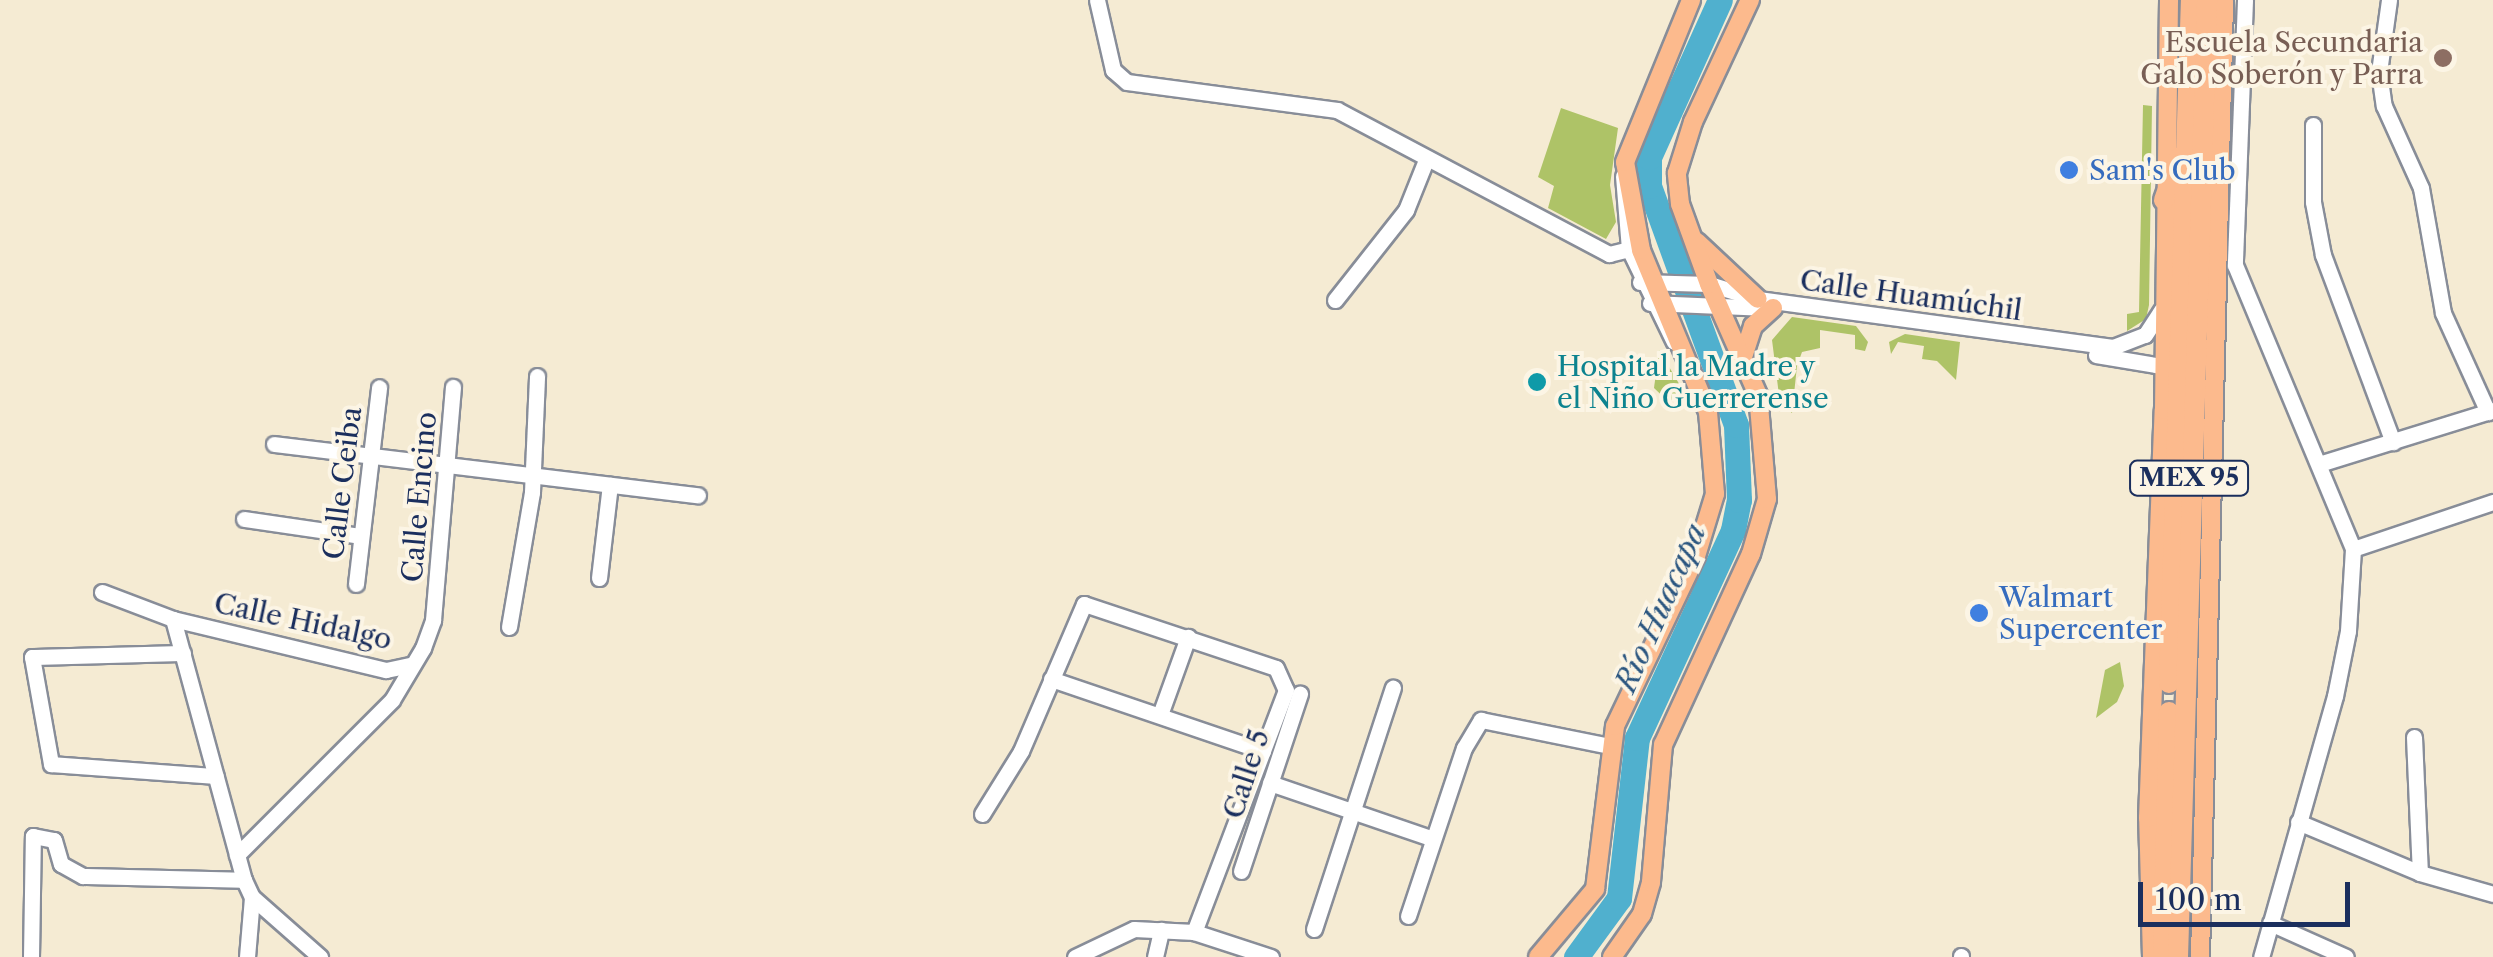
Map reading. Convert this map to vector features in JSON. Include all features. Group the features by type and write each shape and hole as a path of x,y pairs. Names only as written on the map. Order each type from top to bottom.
{"highway":[{"name":"MEX 95","path":"2175,954 2184,142 2190,0"},
{"name":"MEX 95","path":"2175,954 2207,0"},
{"path":"2164,200 2184,142"}],"main road":[{"path":"1538,957 1595,889 1610,746 1628,692 1696,556 1715,494 1715,442 1696,379 1647,281 1630,215 1624,162 1691,0"},
{"path":"1612,957 1642,914 1651,882 1664,745 1750,554 1767,499 1758,395 1708,284 1691,236 1677,174 1683,147 1750,0"},
{"path":"2152,957 2148,818 2169,0"},
{"path":"2200,957 2224,0"},
{"path":"1691,236 1765,304 1742,360"}],"street":[{"path":"1098,0 1113,70 1128,82 1307,102 1338,110 1609,254 1629,249"},
{"path":"2245,0 2235,265 2353,550 2348,631 2261,957"},
{"path":"2319,464 2491,411 2443,312 2421,188 2384,106 2378,72 2389,0"},
{"path":"2313,125 2313,202 2324,254 2393,442"},
{"path":"1334,300 1406,210 1426,160"},
{"path":"1624,162 1629,249 1647,281"},
{"name":"Calle Huamúchil","path":"1647,281 1708,284 1765,304 2161,366"},
{"name":"Calle Huamúchil","path":"1657,303 1765,304 2113,347 2145,334 2161,310"},
{"path":"509,627 533,476 537,376"},
{"name":"Calle Ceiba","path":"356,584 378,387"},
{"name":"Calle Encino","path":"410,665 434,620 451,461 453,387"},
{"path":"274,444 451,461 533,476 698,495"},
{"path":"599,578 610,485"},
{"path":"2353,550 2493,502"},
{"path":"244,519 362,536"},
{"path":"102,592 172,618"},
{"path":"982,814 1021,752 1084,604 1188,637 1282,674 1286,690 1194,932"},
{"name":"Calle Hidalgo","path":"172,618 386,670 410,665"},
{"name":"Calle Hidalgo","path":"172,618 244,880 252,897"},
{"path":"1160,712 1188,637"},
{"path":"183,654 32,657 51,764 216,776"},
{"name":"Calle Hidalgo","path":"237,855 392,700 410,665"},
{"path":"1051,678 1160,712 1263,751"},
{"path":"1314,929 1393,688"},
{"name":"Calle 5","path":"1241,871 1300,694"},
{"path":"1408,916 1431,838 1481,720 1610,746"},
{"path":"2414,737 2420,873"},
{"path":"1270,782 1431,838"},
{"path":"2298,822 2420,873 2493,894"},
{"path":"31,957 36,872 30,838 54,840 61,864 83,876 244,880"},
{"path":"247,957 252,897"},
{"path":"252,897 320,957"},
{"path":"2270,923 2346,957"},
{"path":"1155,957 1161,930"},
{"path":"1074,957 1111,936 1161,930 1194,932 1226,950 1271,957"}],"green space":[{"path":"2143,105 2152,106 2149,305 2146,319 2127,331 2127,314 2139,312"},
{"path":"1561,108 1618,128 1610,185 1616,222 1606,239 1548,208 1554,186 1538,177"},
{"path":"1792,317 1856,326 1868,342 1865,351 1855,349 1855,335 1820,330 1820,348 1802,352 1797,366 1792,413 1780,403 1772,340"},
{"path":"1905,334 1960,342 1956,380 1937,361 1922,359 1924,346 1898,342 1891,354 1889,342"},
{"path":"1659,350 1681,387 1670,403 1654,388"},
{"path":"2120,662 2124,686 2117,702 2096,718 2105,670"}],"waterway":[{"name":"Río Huacapa","path":"1576,957 1619,898 1637,738 1733,530 1739,500 1736,425 1649,186 1649,157 1720,0"}],"place":[{"name":"Escuela Secundaria Galo Soberón y Parra","path":"2443,58"},
{"name":"Sam's Club","path":"2069,170"},
{"name":"Hospital la Madre y el Niño Guerrerense","path":"1537,382"},
{"name":"Walmart Supercenter","path":"1979,613"}]}
